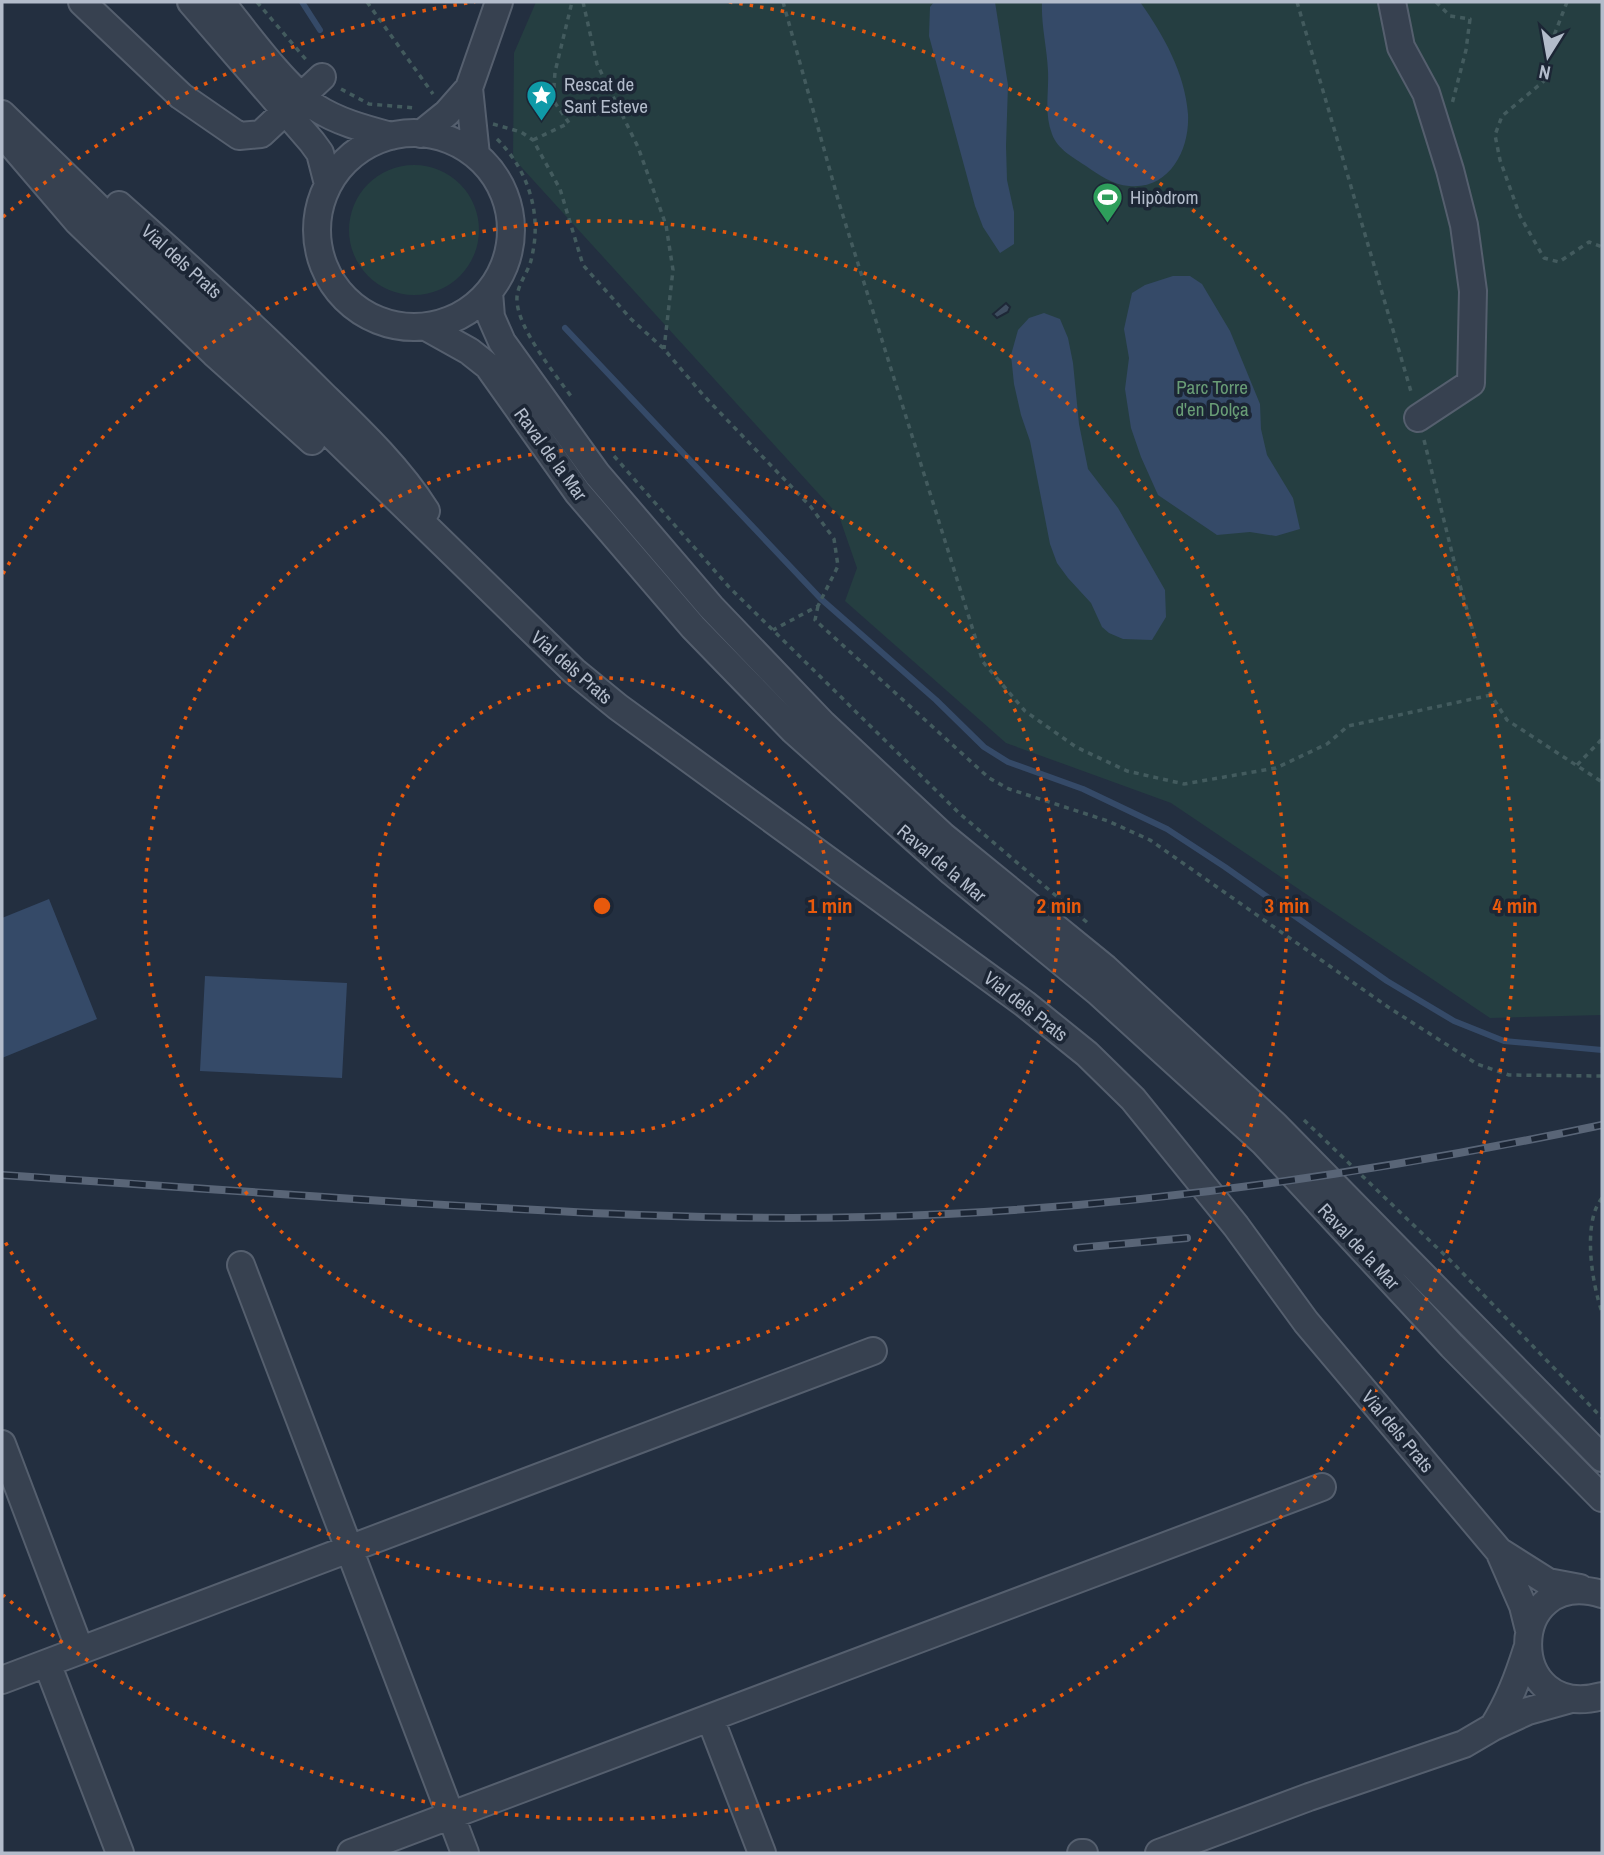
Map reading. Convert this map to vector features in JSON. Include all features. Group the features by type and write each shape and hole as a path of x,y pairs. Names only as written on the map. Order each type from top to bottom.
{"street":[{"path":"82,2 181,96 239,136 261,134 323,77"},
{"name":"Raval de la Mar","path":"191,2 293,104 315,107 343,121 391,136"},
{"name":"Raval de la Mar","path":"220,2 293,104 320,153 328,184"},
{"path":"421,134 447,113 469,88 499,2"},
{"path":"1392,2 1401,47 1426,93 1450,170 1464,225 1473,291 1471,383 1418,418"},
{"path":"469,88 476,155"},
{"name":"Vial dels Prats","path":"2,102 249,321 338,409 386,459 422,505 457,560"},
{"name":"Vial dels Prats","path":"2,114 457,560 574,671 618,707 1014,996 1087,1054 1133,1099 1236,1226 1306,1322 1499,1551 1523,1606 1536,1676 1545,1686 1570,1699"},
{"name":"Vial dels Prats","path":"2,132 21,158 78,222 214,352 386,505 457,560"},
{"name":"Raval de la Mar","path":"421,134 441,137 459,145 476,155 489,169 507,202 511,240 500,276 489,292 461,315 426,327 396,326 367,316 333,285 320,258 317,243 318,212 328,184 348,158 391,136 421,134"},
{"name":"Raval de la Mar","path":"489,292 491,317 502,342 597,474 711,607 814,714 943,835 1105,968 1275,1125 1602,1458"},
{"name":"Raval de la Mar","path":"426,327 469,351 488,366 578,493 693,627 793,730 952,872 1098,992 1264,1143 1452,1346 1602,1498"},
{"path":"241,1265 465,1853"},
{"path":"2,1680 873,1351"},
{"path":"2,1444 80,1650"},
{"path":"351,1853 1322,1487"},
{"name":"Vial dels Prats","path":"1499,1551 1548,1582 1596,1592"},
{"name":"Vial dels Prats","path":"1493,1727 1514,1689 1534,1617 1552,1598 1576,1590 1596,1592"},
{"path":"47,1663 120,1853"},
{"path":"1159,1853 1464,1744 1528,1711 1570,1699 1602,1697"},
{"path":"710,1718 762,1853"}],"path":[{"path":"257,2 323,77 369,104 447,113"},
{"path":"367,2 447,113"},
{"path":"533,140 569,123 553,100 555,72 572,2"},
{"path":"583,2 597,64 638,147 666,225 673,270 664,349"},
{"path":"783,2 839,203 983,662 1025,711 1076,747 1127,771 1184,784 1276,768 1327,744 1348,726 1491,695"},
{"path":"1436,2 1450,16 1470,19 1466,50 1452,105"},
{"path":"1567,2 1550,46 1544,81 1502,116 1495,135 1500,160 1520,216 1544,258 1559,262 1590,242 1602,247"},
{"path":"473,122 495,124 521,132 533,140 560,189 583,265 811,508 834,539 838,566 818,606 815,620 989,778 1009,789 1108,821 1150,840 1388,1007 1477,1064 1509,1074 1602,1076"},
{"path":"473,122 491,132 507,149 522,171 534,203 536,231 532,258 517,297 525,329 578,406"},
{"path":"609,451 729,587 959,813 1096,929"},
{"path":"773,630 818,606"},
{"path":"1576,766 1602,739"},
{"path":"1297,1113 1453,1263 1602,1418"},
{"path":"1602,1198 1596,1205 1591,1235 1593,1271 1602,1312"}],"green space":[{"name":"Parc Torre d'en Dolça","path":"536,2 1602,2 1602,1015 1490,1018 1171,803 1006,743 845,601 857,568 839,516 513,158 514,53"},
{"path":"414,165 439,170 460,184 474,205 479,230 474,255 460,276 439,290 414,295 389,290 368,276 354,255 349,230 354,205 368,184 389,170"}],"water":[{"path":"934,2 995,2 1008,85 1007,180 1014,212 1014,244 1000,253 983,227 975,206 929,36 930,7"},
{"path":"1042,2 1140,2 1157,27 1178,69 1186,99 1188,127 1175,165 1156,181 1129,186 1112,182 1071,156 1054,139 1048,118 1048,71"},
{"path":"1173,276 1190,276 1202,284 1230,331 1260,404 1261,429 1267,455 1293,498 1300,529 1276,536 1250,532 1217,535 1158,495 1131,428 1125,389 1129,358 1124,329 1132,293 1145,285"},
{"path":"1044,313 1060,319 1068,338 1079,424 1088,469 1118,508 1165,590 1166,617 1152,640 1123,639 1102,627 1091,603 1057,563 1050,544 1030,441 1014,384 1011,355 1018,330 1029,318"},
{"path":"49,899 97,1019 2,1058 2,918"},
{"path":"205,976 347,983 342,1078 200,1071"}],"building":[{"path":"1006,303 1010,307 1008,312 997,318 993,314"}],"waterway":[{"path":"302,2 320,30"},
{"path":"565,328 821,599 936,700 984,747 1008,762 1083,789 1167,829 1387,981 1454,1021 1504,1041 1602,1050"}],"railway":[{"path":"2,1175 583,1212 695,1217 865,1217 1051,1207 1236,1188 1420,1160 1602,1125"},
{"path":"1077,1248 1187,1238"}],"place":[{"name":"Rescat de Sant Esteve","path":"541,122"},
{"name":"Hipòdrom","path":"1107,224"}]}
